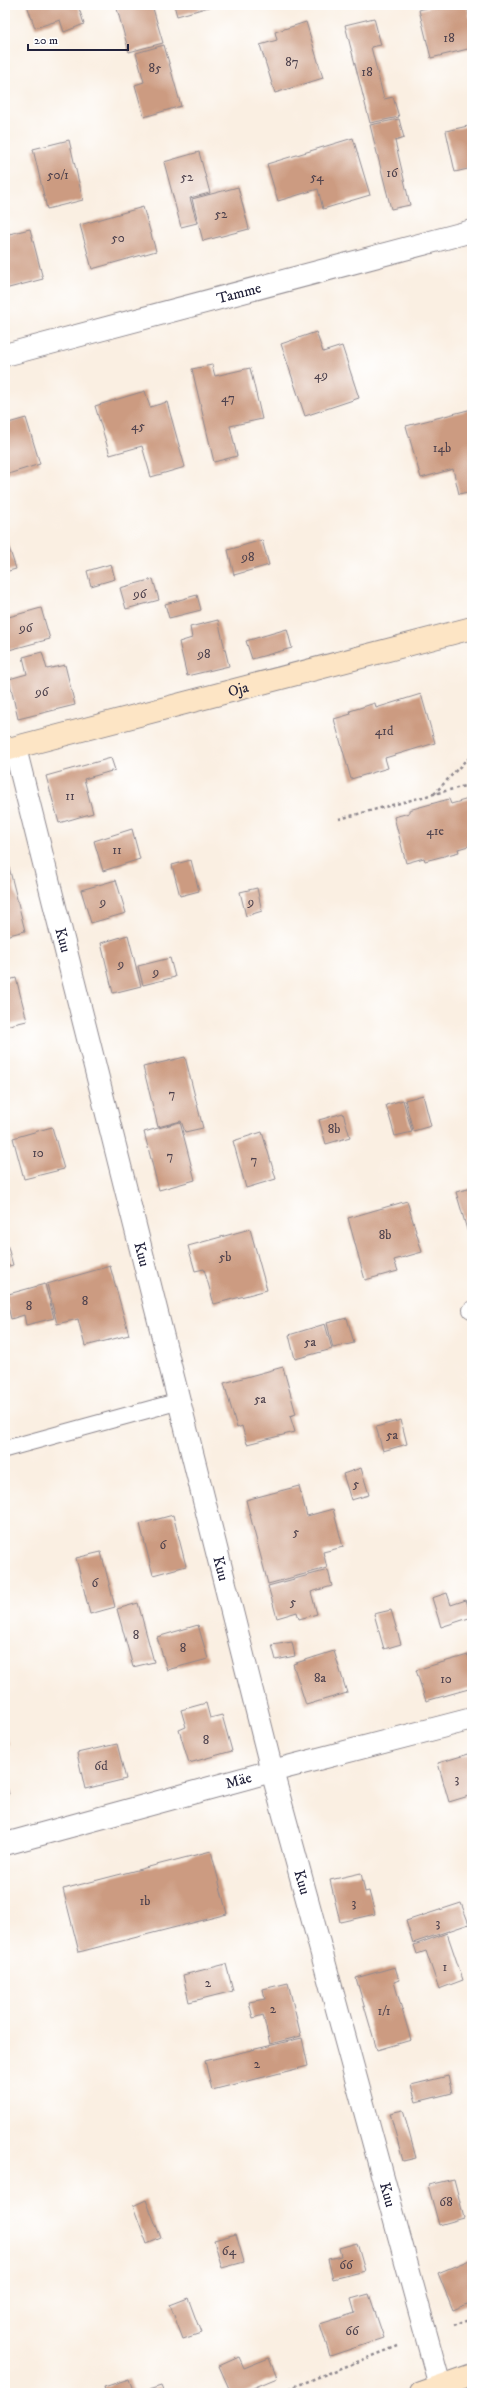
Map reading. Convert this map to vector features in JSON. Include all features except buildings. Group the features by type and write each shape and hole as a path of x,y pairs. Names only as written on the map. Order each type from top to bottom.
{"street":[{"name":"Tamme","path":"5,355 472,231"},
{"name":"Oja","path":"10,749 472,628"},
{"name":"Kuu","path":"10,749 180,1401 272,1771 424,2335 430,2390"},
{"name":"Mäe","path":"5,1844 272,1771 472,1719"},
{"path":"430,2390 472,2375"}],"lane":[{"path":"5,1449 180,1401"}],"path":[{"path":"434,794 462,764 472,757"},
{"path":"339,819 472,784"},
{"path":"278,2393 424,2335 472,2318"}]}
